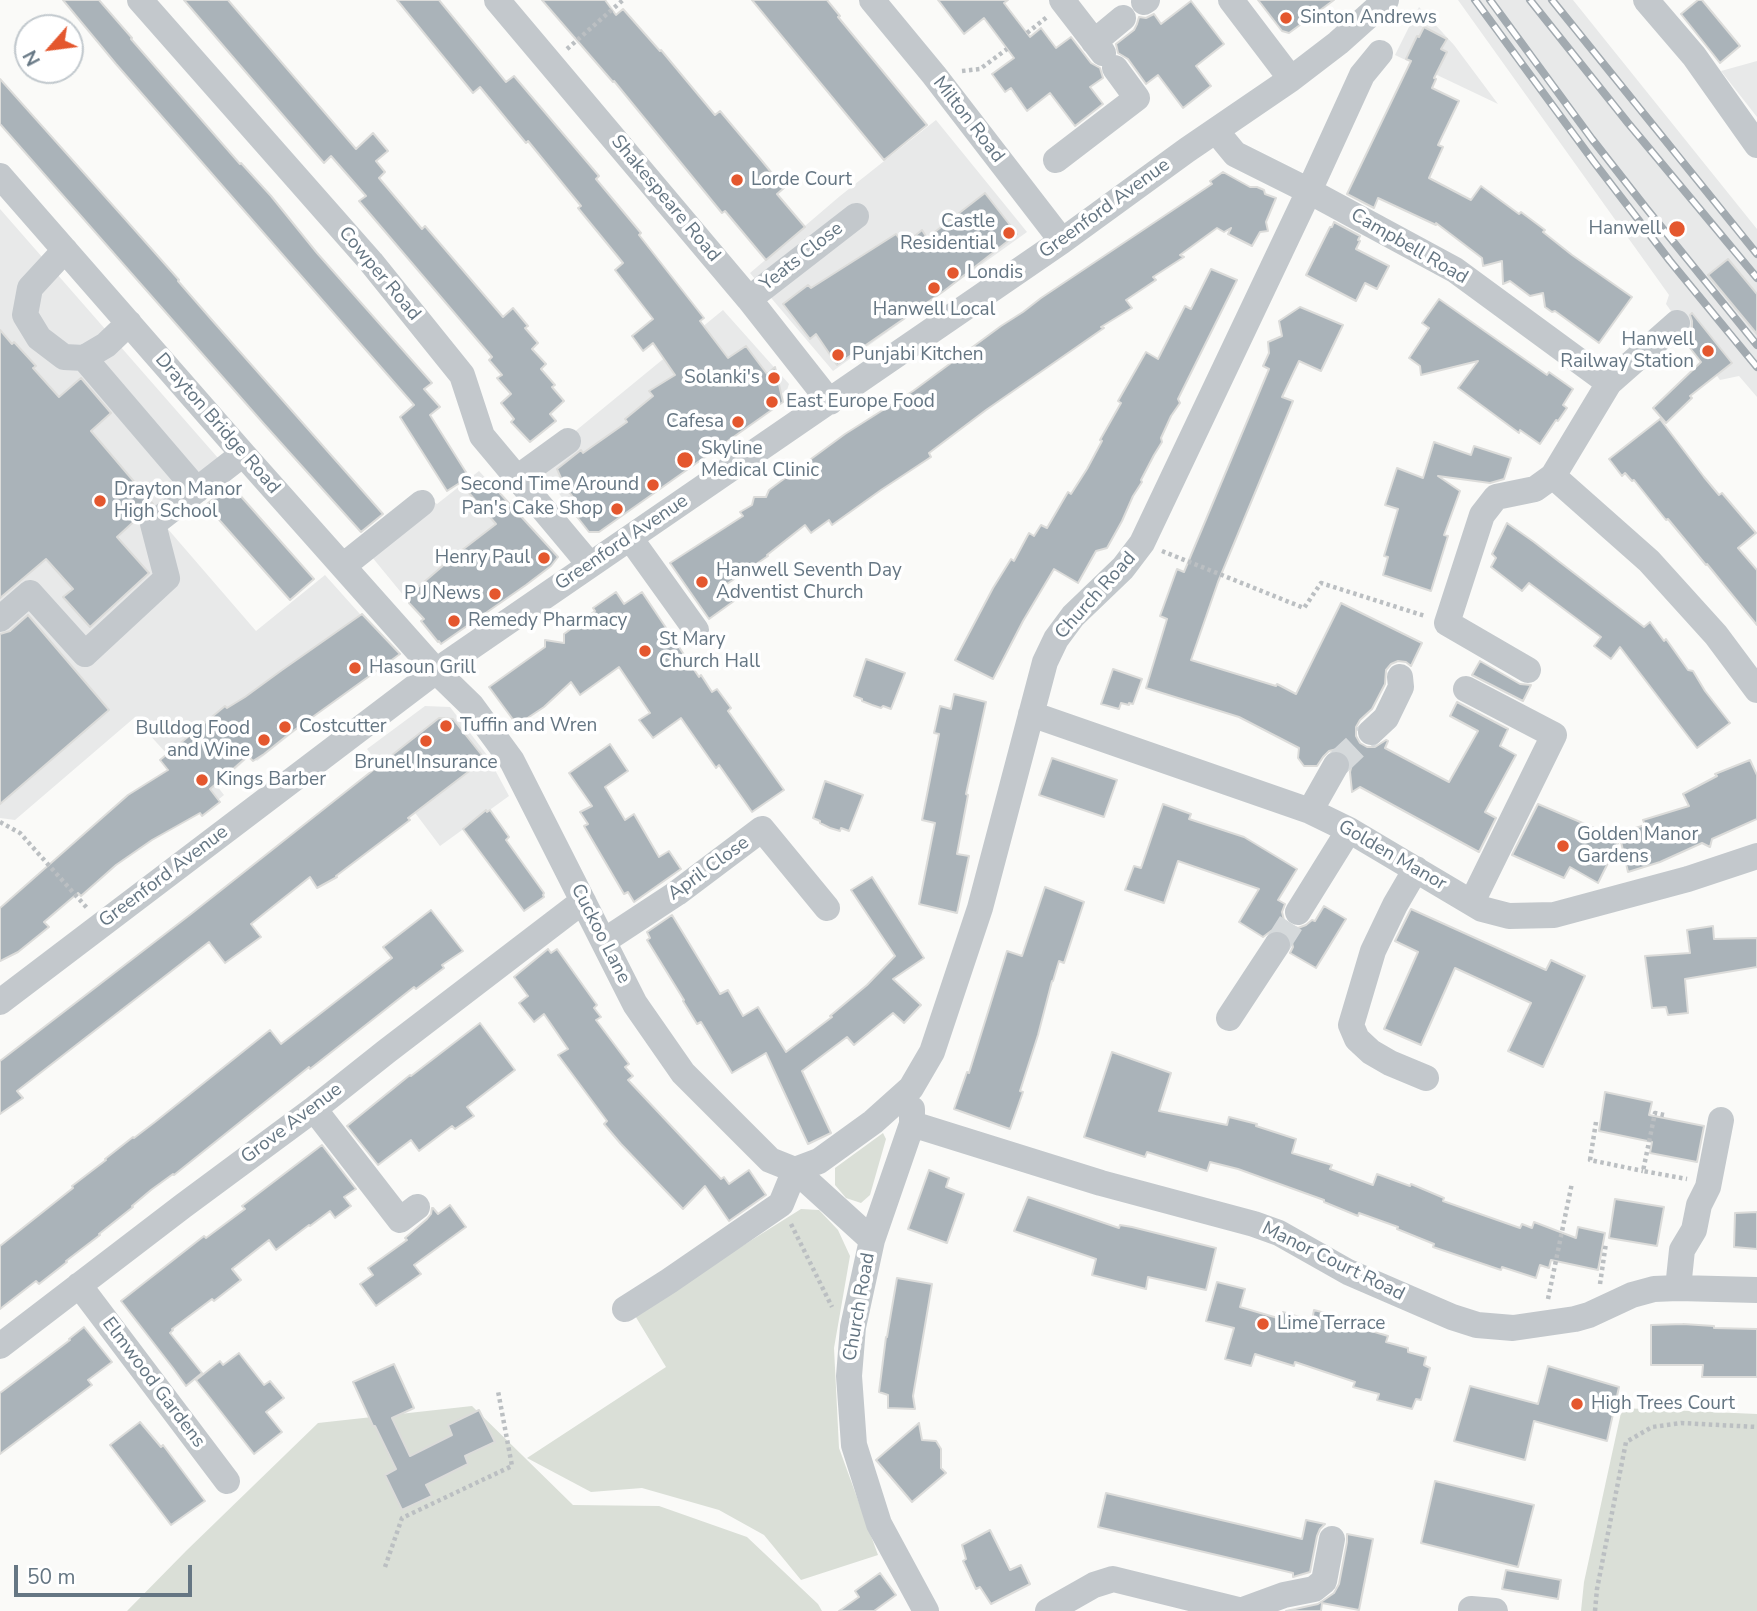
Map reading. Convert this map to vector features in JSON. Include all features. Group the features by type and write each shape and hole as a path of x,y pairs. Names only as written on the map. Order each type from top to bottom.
{"street":[{"name":"Cowper Road","path":"140,0 371,262 462,374 482,436 590,565"},
{"name":"Shakespeare Road","path":"497,0 749,299 830,402"},
{"name":"Milton Road","path":"872,0 934,75 1062,241"},
{"path":"1056,160 1137,98 1062,0"},
{"path":"1231,0 1292,79 1386,0"},
{"path":"1646,0 1694,56 1757,145"},
{"path":"1104,54 1123,19"},
{"name":"Church Road","path":"872,1240 795,1170 819,1161 873,1122 911,1088 932,1052 980,908 1045,662 1056,639 1073,617 1123,568 1142,543 1362,75 1380,53"},
{"name":"Greenford Avenue","path":"0,1002 436,671 830,402 1292,79"},
{"name":"Campbell Road","path":"1216,131 1235,154 1455,270 1609,383"},
{"name":"Drayton Bridge Road","path":"0,176 436,671"},
{"name":"Yeats Close","path":"749,299 856,216"},
{"path":"65,250 30,288 25,315 39,338 64,357 84,358 106,345 129,323"},
{"path":"1528,670 1447,623 1482,515 1496,497 1535,489 1553,476 1609,383 1677,323"},
{"path":"84,358 197,490"},
{"path":"517,478 568,441"},
{"path":"0,620 30,593 85,654 167,578 153,524 243,454"},
{"path":"1553,476 1649,562 1716,635 1757,690"},
{"path":"343,565 422,503"},
{"path":"630,538 696,630"},
{"name":"Cuckoo Lane","path":"436,671 471,705 512,761 635,1004 683,1073 770,1160 795,1170"},
{"path":"1371,732 1386,718 1401,687 1400,677"},
{"path":"1465,689 1554,735 1472,902"},
{"name":"Golden Manor","path":"1031,714 1310,811 1349,830 1482,909 1509,916 1554,915 1688,879 1757,856"},
{"path":"1310,811 1336,765"},
{"name":"April Close","path":"604,941 677,893 762,829 827,908"},
{"path":"1298,912 1349,830"},
{"path":"1416,869 1373,951 1351,1025 1357,1039 1371,1052 1426,1078"},
{"name":"Grove Avenue","path":"0,1346 314,1109 583,901"},
{"path":"1229,1018 1277,945"},
{"name":"Church Road","path":"911,1088 912,1124 872,1240 853,1327 849,1376 854,1445 879,1524 926,1611"},
{"path":"314,1109 401,1221"},
{"path":"1678,1288 1682,1250 1694,1230 1721,1121"},
{"name":"Manor Court Road","path":"912,1124 1101,1183 1254,1224 1279,1233 1348,1272 1452,1317 1477,1325 1513,1328 1574,1320 1654,1289 1757,1290"},
{"path":"625,1309 781,1204 795,1170"},
{"name":"Elmwood Gardens","path":"79,1285 227,1481"},
{"path":"1048,1611 1094,1585 1113,1579 1243,1610 1284,1595 1314,1589 1324,1581 1332,1539"},
{"path":"1471,1611 1494,1611"}],"path":[{"path":"551,63 623,0"},
{"path":"934,75 980,69 1007,49"},
{"path":"1142,543 1304,608 1321,583 1447,623"},
{"path":"0,821 20,833 101,924"},
{"path":"1643,1171 1656,1113 1664,1115"},
{"path":"1596,1122 1590,1160 1643,1171 1704,1194"},
{"path":"1543,1324 1572,1183"},
{"path":"781,1204 833,1309 853,1327"},
{"path":"1597,1312 1606,1243"},
{"path":"385,1567 402,1518 512,1466 498,1391"},
{"path":"1595,1611 1626,1442 1652,1427 1681,1423 1757,1427"}],"shaded area":[{"path":"1458,0 1573,0 1757,229 1757,397 1739,376 1720,380 1666,304 1669,295"},
{"path":"1419,7 1454,45 1498,104 1395,55"},
{"path":"1757,61 1757,117 1721,71"},
{"path":"936,120 1027,232 833,371 750,273 840,196"},
{"name":"Drayton Manor High School","path":"0,209 232,474 167,528 256,631 325,575 393,651 391,656 257,761 251,755 217,786 224,795 213,804 134,718 15,820 0,818"},
{"path":"723,310 789,384 787,390 594,526 587,526 534,465"},
{"path":"479,471 556,554 551,562 441,641 367,551 431,500 437,504"},
{"path":"425,706 450,707 487,755 509,796 440,846 367,749"},
{"path":"883,1133 886,1139 870,1195 861,1203 846,1198 835,1185 835,1168"},
{"path":"801,1209 819,1210 838,1230 850,1256 834,1348 839,1448 878,1555 801,1580 764,1535 719,1510 642,1488 591,1492 527,1458 666,1367 634,1314"},
{"path":"472,1406 573,1505 659,1506 747,1537 818,1604 822,1611 127,1611 318,1423"},
{"path":"1622,1408 1757,1414 1757,1611 1581,1611 1584,1582"}],"building":[{"path":"63,0 99,0 432,383 424,389 440,407 430,415 469,477 447,491 400,417 414,405 116,64 84,25 84,14 75,14"},
{"path":"184,0 228,0 356,149 373,133 388,151 376,161 385,172 379,178 422,229 425,226 503,317 513,308 528,326 525,328 538,343 532,349 546,364 541,369 564,401 550,414 556,421 530,442 511,422 514,419 501,403 511,394 497,378 502,375 489,360 492,357 359,201 366,196 331,156 324,163"},
{"path":"397,0 439,0 506,82 514,76 599,176 596,179 641,233 639,235 704,318 700,321 728,358 746,346 767,374 775,367 783,402 599,532 589,532 574,513 581,508 564,485 557,469 581,450 583,453 627,422 625,419 653,396 649,391 675,375 653,343 643,351 632,336 653,319 615,270 623,263 578,208 581,206 480,87 473,93"},
{"path":"542,0 605,0 616,15 623,9 715,115 720,111 762,161 784,188 777,194 805,227 766,260 725,211 722,213 614,81"},
{"path":"752,0 827,0 927,125 884,160"},
{"path":"938,0 1008,0 1004,3 1030,37 1041,28 1056,48 1071,37 1091,63 1100,68 1103,78 1090,87 1103,104 1075,126 1050,93 1027,111 1011,88 1005,92 992,74 1014,58 984,18 964,34"},
{"path":"1258,0 1334,0 1289,33 1282,31"},
{"path":"1698,0 1702,0 1740,46 1720,63 1681,14"},
{"path":"1191,1 1224,44 1196,66 1211,86 1183,108 1158,75 1146,84 1128,59 1118,53 1116,44 1134,30 1139,17 1146,18 1154,14 1161,24"},
{"path":"1424,27 1447,39 1441,49 1447,52 1432,88 1459,101 1438,145 1443,147 1429,178 1471,200 1481,186 1519,214 1521,212 1572,255 1632,297 1599,343 1555,311 1545,307 1543,293 1530,296 1510,281 1503,284 1502,261 1483,266 1482,258 1436,223 1378,198 1374,208 1347,194 1411,61 1406,59"},
{"path":"0,79 383,514 361,532 264,424 0,124"},
{"path":"1223,172 1276,198 1266,222 1268,231 1260,232 1252,246 1228,234 1231,228 1224,232 1217,228 1180,255 1184,257 1153,277 1156,280 1126,300 1132,308 1101,327 1104,328 986,410 929,453 931,457 832,525 829,520 811,533 805,525 768,556 724,586 734,601 709,619 670,563 743,516 740,512 752,505 754,497 766,497 769,490 845,434 913,391 1041,298 1212,184 1210,181"},
{"path":"985,193 1017,234 944,291 837,365 816,334 810,339 783,304 808,285 811,288 896,234 904,245 922,230 927,238"},
{"path":"1334,222 1360,236 1356,249 1389,266 1377,289 1365,283 1356,301 1306,275"},
{"path":"1728,259 1757,294 1757,334 1708,275"},
{"path":"1211,269 1237,280 1178,399 1180,403 1171,416 1161,438 1162,442 1107,548 1096,551 1078,583 1054,569 993,679 955,660 1011,559 1014,561 1029,533 1034,536 1041,525 1047,528 1068,492 1071,494 1087,469 1121,403 1118,401 1146,352 1158,359 1185,306 1191,309"},
{"path":"1439,299 1547,375 1549,372 1573,389 1563,405 1567,408 1540,444 1520,430 1519,433 1458,388 1478,361 1421,375 1420,366 1409,358 1429,328 1422,323"},
{"path":"1300,307 1343,325 1321,371 1299,361 1282,397 1293,401 1218,582 1191,660 1276,686 1277,684 1296,694 1341,603 1422,643 1411,666 1398,661 1386,670 1385,684 1372,709 1356,727 1356,736 1360,743 1367,747 1375,747 1386,740 1388,741 1385,748 1449,782 1478,731 1450,716 1457,702 1508,729 1500,746 1516,755 1485,812 1496,818 1479,852 1360,787 1352,792 1352,764 1343,751 1329,751 1317,766 1304,766 1298,758 1299,748 1239,717 1146,688 1167,619 1160,616 1177,569 1184,572 1269,369 1263,366 1269,353 1268,342 1282,336 1279,321"},
{"path":"1692,313 1732,363 1690,396 1692,398 1666,423 1653,408 1701,362 1683,339 1692,329"},
{"path":"0,330 36,366 33,368 59,397 81,378 111,413 91,431 153,504 117,537 149,573 90,627 63,597 73,589 46,559 0,598"},
{"path":"1660,419 1719,495 1722,493 1756,533 1738,548 1757,570 1757,625 1634,480 1625,473 1622,476 1609,459"},
{"path":"1434,442 1471,455 1474,446 1511,458 1504,479 1490,483 1438,476 1460,491 1444,535 1448,536 1431,591 1383,575 1388,557 1384,556 1398,509 1385,505 1397,468 1423,478"},
{"path":"486,478 558,557 551,566 526,585 441,644 409,603 409,595 496,524 469,493"},
{"path":"230,484 314,579 290,600 206,505"},
{"path":"1507,523 1644,627 1650,622 1688,670 1693,671 1730,723 1697,748 1620,647 1611,659 1594,646 1601,637 1529,583 1522,591 1491,567 1496,558 1492,554"},
{"path":"616,592 624,604 642,592 699,677 701,675 712,692 717,689 731,708 728,711 784,790 752,812 719,765 716,768 681,718 653,738 639,720 650,713 619,667 580,695 571,682 544,707 517,725 489,687 545,647 545,640 564,643 564,634"},
{"path":"362,614 400,654 264,754 253,761 248,756 210,789 220,802 202,816 200,813 152,840 116,865 81,896 78,893 44,922 49,927 18,952 0,961 0,908 128,795 168,770 160,760 225,706 227,708 245,697"},
{"path":"28,615 109,710 0,804 0,634 10,631"},
{"path":"866,659 905,673 891,709 872,705 854,696"},
{"path":"1480,661 1520,684 1531,685 1523,701 1472,675"},
{"path":"1113,669 1142,679 1133,704 1121,703 1119,709 1101,704"},
{"path":"954,694 986,702 966,794 968,795 957,854 969,856 957,913 919,904 935,823 922,820 939,734 934,733 940,706 951,709"},
{"path":"439,718 453,719 485,759 337,877 317,888 310,877 251,924 261,937 225,963 209,942 17,1091 23,1098 0,1114 0,1061"},
{"path":"610,744 628,771 605,787 625,820 634,814 659,857 669,851 681,869 634,902 628,892 624,894 584,826 588,824 580,812 592,806 569,773"},
{"path":"1052,758 1117,780 1104,817 1039,795"},
{"path":"1750,760 1757,775 1757,819 1712,839 1710,847 1702,843 1660,862 1628,872 1619,833 1645,825 1643,820 1689,806 1683,794 1717,776 1715,774"},
{"path":"825,781 863,795 849,831 830,828 813,818"},
{"path":"1163,804 1191,814 1189,819 1244,837 1297,869 1278,900 1285,904 1282,912 1289,925 1298,928 1315,921 1324,906 1346,919 1316,968 1290,953 1293,947 1285,932 1277,929 1263,937 1239,922 1259,889 1178,861 1164,903 1125,890 1134,866 1141,868"},
{"name":"Golden Manor Gardens","path":"1538,804 1620,839 1598,883 1570,867 1564,878 1512,855"},
{"path":"486,810 490,810 509,837 506,840 544,893 544,897 524,911 463,829"},
{"path":"872,877 924,958 893,979 921,1005 904,1023 893,1013 854,1045 847,1037 802,1071 831,1133 808,1144 766,1053 732,1073 701,1022 697,1024 683,1001 647,940 650,938 647,932 672,915 720,994 728,990 743,1016 758,1007 786,1052 832,1017 830,1016 867,985 895,956 851,890"},
{"path":"1045,887 1084,902 1064,963 1059,961 1052,981 1020,1091 1023,1092 1010,1129 954,1109 967,1072 969,1073 1007,951 1022,956"},
{"path":"1411,909 1546,970 1551,960 1585,976 1543,1067 1508,1051 1531,1003 1455,968 1421,1045 1384,1029 1418,952 1395,941"},
{"path":"431,910 463,951 151,1190 39,1284 36,1281 0,1309 0,1246 105,1159 270,1030 281,1044 392,958 383,947"},
{"path":"1713,926 1714,939 1757,938 1757,967 1685,979 1688,1013 1668,1015 1666,1007 1652,1008 1645,956 1690,953 1687,930"},
{"path":"548,949 551,953 557,949 597,1005 594,1008 601,1017 596,1020 629,1064 625,1067 633,1076 628,1080 721,1179 724,1177 729,1184 749,1170 766,1195 729,1221 705,1186 683,1209 621,1144 604,1124 607,1121 558,1055 568,1049 544,1014 534,1022 519,1003 528,996 514,977"},
{"path":"480,1023 515,1070 467,1107 474,1116 455,1129 452,1126 419,1151 411,1140 378,1165 347,1126"},
{"path":"1112,1052 1171,1073 1159,1111 1227,1125 1229,1117 1257,1124 1256,1126 1296,1139 1292,1153 1332,1165 1330,1169 1373,1185 1377,1174 1410,1186 1411,1184 1444,1198 1443,1201 1520,1228 1522,1224 1532,1228 1534,1222 1576,1238 1578,1227 1605,1233 1598,1270 1551,1260 1549,1268 1540,1265 1536,1278 1502,1267 1501,1270 1433,1247 1434,1244 1397,1229 1398,1227 1359,1213 1358,1216 1324,1200 1238,1169 1210,1162 1207,1171 1147,1152 1145,1157 1084,1137"},
{"path":"1605,1092 1652,1102 1649,1115 1704,1126 1697,1162 1650,1153 1652,1142 1599,1131"},
{"path":"322,1145 356,1189 344,1197 351,1206 335,1218 330,1211 276,1250 269,1240 232,1269 241,1280 172,1329 170,1333 202,1373 186,1386 121,1301 204,1236 206,1238 245,1209 242,1206"},
{"path":"929,1170 949,1178 946,1187 964,1194 947,1243 908,1229"},
{"path":"1028,1197 1119,1228 1120,1225 1132,1227 1216,1248 1206,1290 1148,1277 1146,1289 1092,1275 1096,1259 1014,1231"},
{"path":"1615,1199 1664,1207 1657,1246 1609,1238"},
{"path":"450,1205 466,1227 414,1265 421,1274 376,1306 360,1284 373,1275 368,1268 407,1240 405,1238 431,1214 432,1208 438,1214"},
{"path":"1757,1212 1757,1249 1734,1247 1735,1213"},
{"path":"897,1278 932,1284 913,1396 915,1409 888,1408 888,1395 879,1392"},
{"path":"1217,1282 1245,1289 1240,1307 1281,1319 1283,1312 1312,1321 1314,1310 1348,1319 1348,1324 1388,1336 1386,1342 1408,1348 1408,1352 1426,1357 1424,1365 1430,1368 1421,1400 1416,1399 1412,1409 1377,1400 1379,1394 1353,1387 1355,1382 1295,1362 1294,1366 1255,1354 1251,1366 1225,1359 1234,1328 1206,1321"},
{"path":"1683,1324 1757,1329 1757,1377 1702,1377 1703,1365 1651,1365 1651,1325"},
{"path":"84,1327 112,1362 88,1380 92,1385 0,1454 0,1393"},
{"path":"239,1353 264,1385 270,1381 284,1398 266,1412 282,1432 254,1454 196,1380 220,1361 223,1365"},
{"path":"394,1364 414,1408 392,1418 410,1456 452,1435 448,1425 479,1410 495,1442 465,1456 468,1464 426,1485 432,1496 402,1510 385,1475 396,1469 353,1382"},
{"path":"1548,1366 1619,1387 1607,1441 1534,1421 1525,1460 1454,1441 1470,1386 1538,1404"},
{"path":"140,1422 161,1447 163,1445 205,1501 171,1525 110,1445"},
{"path":"919,1423 922,1440 936,1441 941,1449 941,1468 946,1473 912,1502 876,1460"},
{"path":"1435,1481 1534,1505 1518,1567 1421,1543"},
{"path":"1106,1493 1302,1539 1306,1520 1325,1524 1317,1536 1310,1572 1293,1577 1293,1573 1098,1527"},
{"path":"990,1530 1010,1570 1021,1565 1030,1584 991,1604 980,1587 976,1589 963,1561 966,1559 962,1545"},
{"path":"1347,1534 1373,1539 1359,1610 1322,1603 1321,1611 1286,1611 1318,1604 1334,1593 1339,1584"},
{"path":"1506,1570 1561,1580 1558,1599 1502,1589"},
{"path":"880,1573 896,1595 874,1611 839,1611 859,1597 855,1591"}],"tunnel":[{"path":"1336,765 1371,732"},
{"path":"1277,945 1298,912"}],"railway":[{"path":"1475,0 1670,261 1757,367"},
{"path":"1490,0 1592,139 1757,345"},
{"path":"1530,0 1757,278"},
{"path":"1552,0 1757,254"}],"place":[{"name":"Sinton Andrews","path":"1286,18"},
{"name":"Lorde Court","path":"737,180"},
{"name":"Hanwell","path":"1677,229"},
{"name":"Castle Residential","path":"1009,233"},
{"name":"Londis","path":"953,273"},
{"name":"Hanwell Local","path":"934,288"},
{"name":"Hanwell Railway Station","path":"1708,351"},
{"name":"Punjabi Kitchen","path":"838,355"},
{"name":"Solanki's","path":"774,378"},
{"name":"East Europe Food","path":"772,402"},
{"name":"Cafesa","path":"738,422"},
{"name":"Skyline Medical Clinic","path":"685,460"},
{"name":"Second Time Around","path":"653,485"},
{"name":"Drayton Manor High School","path":"100,501"},
{"name":"Pan's Cake Shop","path":"617,509"},
{"name":"Henry Paul","path":"544,558"},
{"name":"Hanwell Seventh Day Adventist Church","path":"702,582"},
{"name":"P J News","path":"495,594"},
{"name":"Remedy Pharmacy","path":"454,621"},
{"name":"St Mary Church Hall","path":"645,651"},
{"name":"Hasoun Grill","path":"355,668"},
{"name":"Tuffin and Wren","path":"446,726"},
{"name":"Costcutter","path":"285,727"},
{"name":"Bulldog Food and Wine","path":"264,740"},
{"name":"Brunel Insurance","path":"426,741"},
{"name":"Kings Barber","path":"202,780"},
{"name":"Golden Manor Gardens","path":"1563,846"},
{"name":"Lime Terrace","path":"1263,1324"},
{"name":"High Trees Court","path":"1577,1404"}]}
